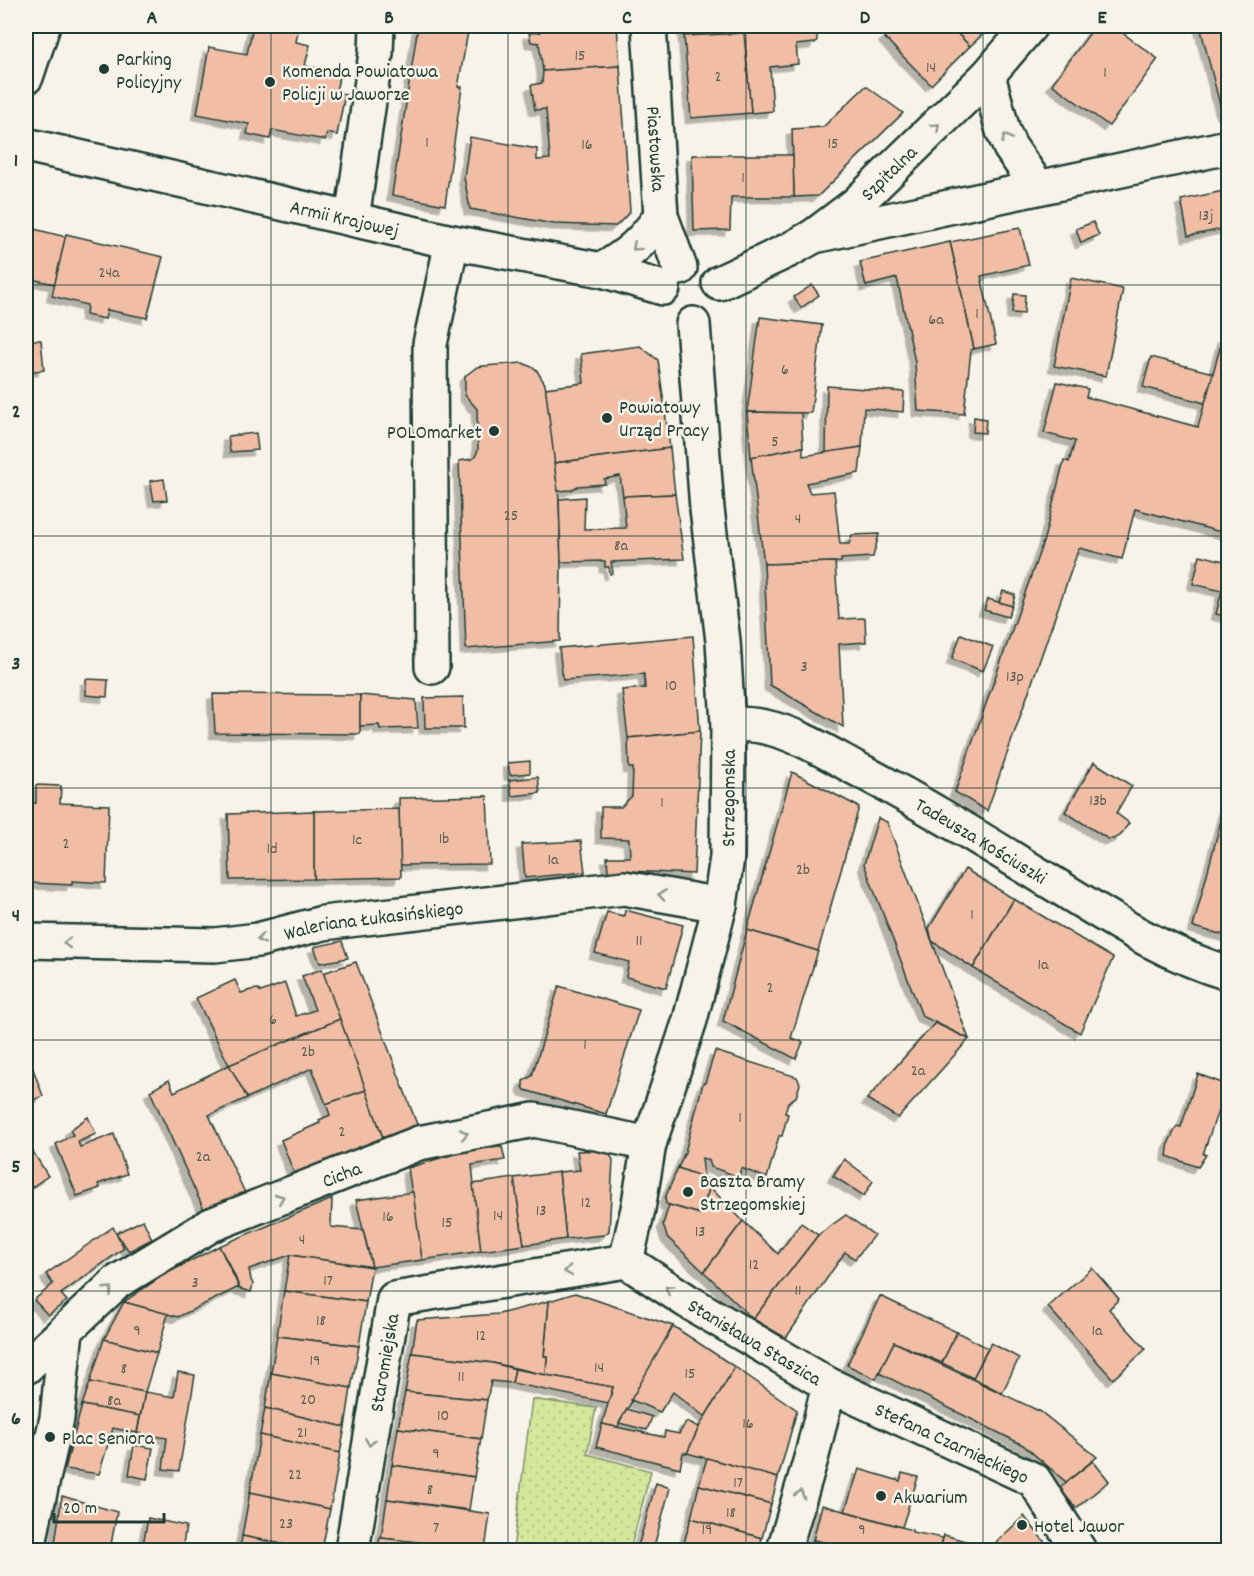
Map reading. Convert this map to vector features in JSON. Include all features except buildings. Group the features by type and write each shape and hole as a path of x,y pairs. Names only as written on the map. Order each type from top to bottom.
{"street":[{"path":"26,77 43,26"},
{"path":"352,219 376,53 377,26"},
{"name":"Piastowska","path":"649,26 662,216 671,278"},
{"name":"Szpitalna","path":"719,283 814,236 855,205 988,75 1030,26"},
{"path":"988,75 1003,131 1010,147 1038,187"},
{"name":"Armii Krajowej","path":"26,145 452,242 602,270 671,278"},
{"path":"814,236 1228,147"},
{"path":"602,270 637,248 662,216"},
{"path":"432,667 430,344 452,242"},
{"path":"691,265 703,267 713,273 719,283 722,294 720,306 714,315 704,322 682,323 666,309 663,298 671,278 691,265"},
{"name":"Strzegomska","path":"626,1262 649,1144 690,1020 720,905 727,857 728,724 723,641 707,509 693,324"},
{"name":"Tadeusza Kościuszki","path":"728,724 772,728 816,748 882,782 1138,935 1186,958 1228,974"},
{"name":"Waleriana Łukasińskiego","path":"26,941 215,945 258,940 322,923 624,888 720,905"},
{"name":"Cicha","path":"66,1330 117,1282 211,1225 419,1143 534,1120 649,1144"},
{"name":"Stanisława Staszica","path":"626,1262 829,1385 812,1455 784,1551"},
{"name":"Staromiejska","path":"352,1551 394,1299 626,1262"},
{"path":"26,1367 66,1330"},
{"path":"28,1551 34,1514 57,1418 66,1330"},
{"name":"Stefana Czarnieckiego","path":"829,1385 1034,1480 1079,1551"}],"green space":[{"path":"532,1399 596,1408 587,1454 651,1471 630,1550 513,1550"}],"place":[{"name":"Parking Policyjny","path":"104,69"},
{"name":"Komenda Powiatowa Policji w Jaworze","path":"270,82"},
{"name":"Powiatowy Urząd Pracy","path":"607,418"},
{"name":"POLOmarket","path":"494,431"},
{"name":"Baszta Bramy Strzegomskiej","path":"688,1192"},
{"name":"Plac Seniora","path":"50,1437"},
{"name":"Akwarium","path":"881,1496"},
{"name":"Hotel Jawor","path":"1022,1525"}]}
